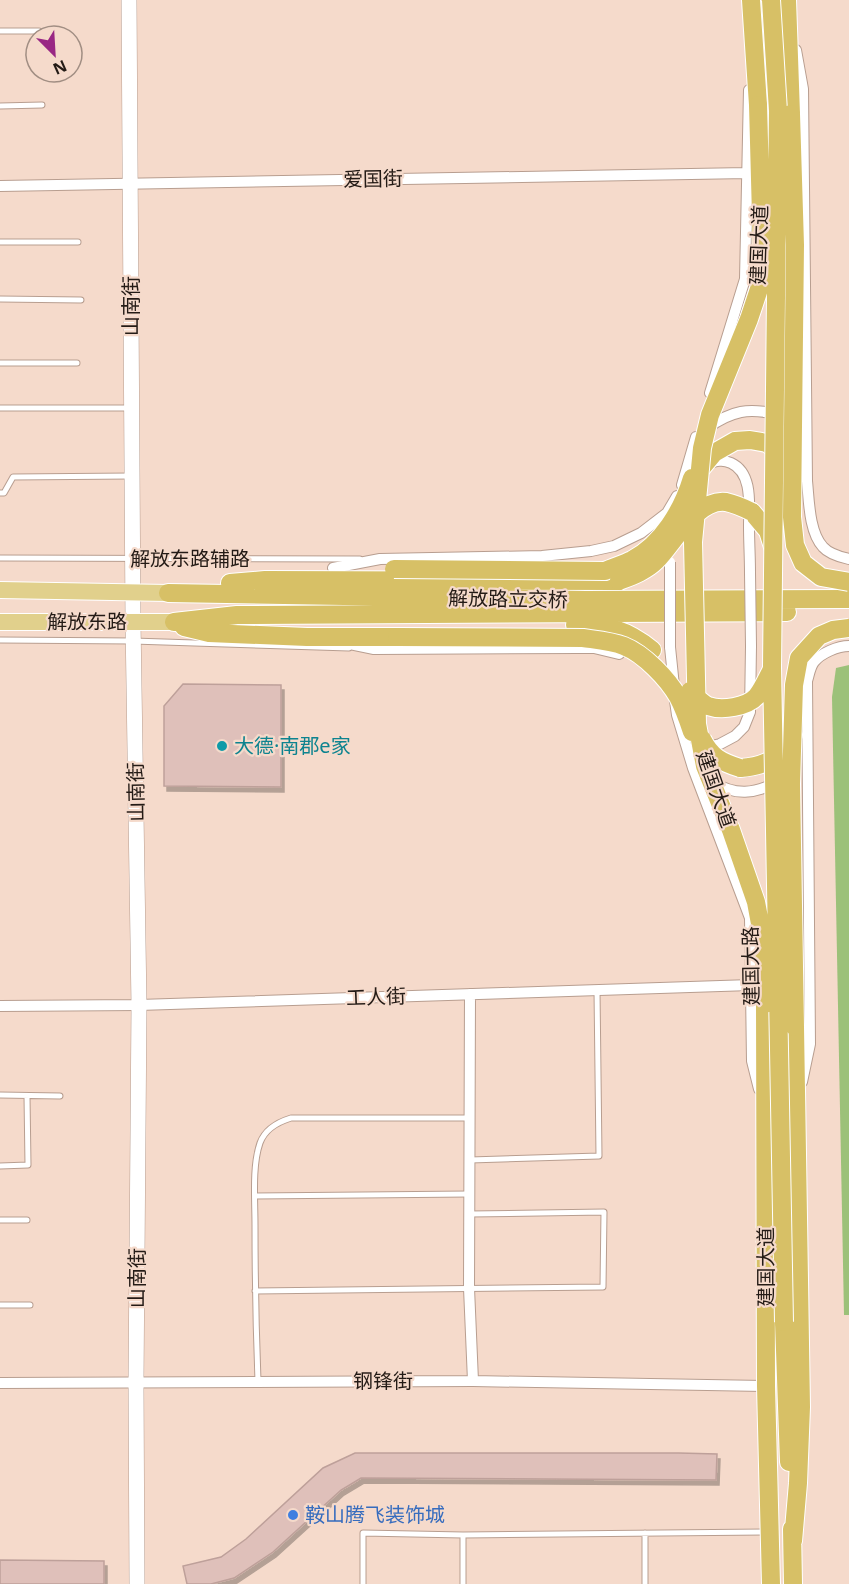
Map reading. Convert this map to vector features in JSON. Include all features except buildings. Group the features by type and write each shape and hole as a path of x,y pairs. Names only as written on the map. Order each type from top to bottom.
{"highway":[{"path":"781,2 791,114 795,245 792,473 792,517 795,545 802,563 821,577 849,582"},
{"name":"建国大道","path":"781,2 772,667 784,1322 793,1584"},
{"name":"建国大道","path":"752,6 758,105 762,253 760,286 699,442 693,542 689,729 699,767 731,830 756,902 764,945 766,1386 771,1584"},
{"path":"699,471 714,453 735,441 750,440 767,443 786,459 792,473"},
{"path":"230,583 279,570 387,564 605,571 632,560 654,544 673,522 689,490 699,442"},
{"path":"168,593 230,583 279,580 619,581 641,572 656,561 692,517 705,506 723,502 752,512 768,531 774,555"},
{"name":"解放路立交桥","path":"168,593 586,600 849,599"},
{"name":"解放路立交桥","path":"174,622 237,615 849,612"},
{"path":"199,621 276,626 586,625 609,627 642,642 701,702 719,708 744,704 756,698 772,667"},
{"path":"174,622 187,628 209,633 315,637 606,640 627,647 644,658 661,674 677,696 699,767"},
{"path":"793,1541 801,1407 791,784 794,685 799,658 819,636 833,630 849,628"},
{"path":"689,729 708,751 724,763 740,768 765,764 782,752 793,735"}],"main road":[{"name":"山南街","path":"129,0 133,622 139,1005 137,1584"},
{"name":"解放东路","path":"0,590 168,593"},
{"name":"解放东路","path":"0,622 174,622"}],"street":[{"path":"781,2 804,89 807,481 814,533 823,548 837,556 849,559"},
{"path":"387,564 542,556 591,551 614,546 641,533 667,513 680,490 699,442 745,279 752,6"},
{"name":"爱国街","path":"0,186 747,173"},
{"path":"699,442 720,419 735,413 757,410 790,418 803,431 807,441"},
{"path":"718,460 737,466 743,472 749,496 750,711 744,727 735,736 720,744 705,748 690,741 689,729 676,715 670,647 670,562 680,490 694,476 718,460"},
{"path":"315,637 374,649 579,648 609,651 633,659 648,669 661,682 676,705"},
{"path":"796,1109 810,1044 807,681 812,663 824,654 843,646 849,646"},
{"path":"699,767 722,788 747,792 762,790 783,778 808,747"},
{"name":"建国大路","path":"699,767 750,918 752,1061 766,1117"},
{"name":"工人街","path":"0,1006 139,1005 751,985"},
{"path":"470,994 469,1288 473,1381"},
{"name":"钢锋街","path":"0,1383 473,1381 766,1386"}],"lane":[{"path":"0,31 24,31"},
{"path":"0,106 42,105"},
{"path":"0,242 78,242"},
{"path":"0,299 81,300"},
{"path":"0,363 77,363"},
{"path":"0,408 132,408"},
{"path":"0,493 4,493 14,477 132,476"},
{"name":"解放东路辅路","path":"0,558 387,564"},
{"path":"0,640 134,641 374,649"},
{"path":"470,1160 599,1156 597,990"},
{"path":"0,1095 60,1096"},
{"path":"0,1166 28,1165 27,1096"},
{"path":"258,1381 255,1196 257,1159 261,1141 266,1132 281,1121 291,1118 470,1118"},
{"path":"255,1196 470,1194"},
{"path":"255,1291 603,1287 604,1212 469,1214"},
{"path":"0,1220 27,1220"},
{"path":"0,1305 30,1305"},
{"path":"363,1584 363,1533 463,1535 770,1532"},
{"path":"645,1533 645,1584"},
{"path":"463,1535 463,1584"}],"green space":[{"path":"849,665 849,1315 844,1315 832,697 836,668"}],"place":[{"name":"大德·南郡e家","path":"222,746"},
{"name":"鞍山腾飞装饰城","path":"293,1515"}]}
